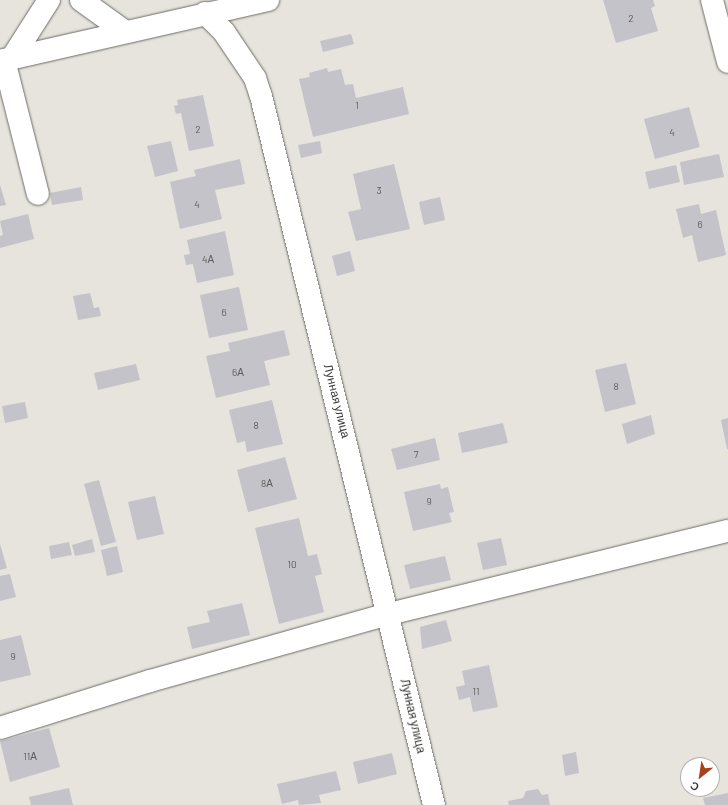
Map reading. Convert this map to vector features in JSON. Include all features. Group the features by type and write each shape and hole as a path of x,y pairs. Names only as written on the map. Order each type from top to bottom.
{"street":[{"path":"5,60 49,0"},
{"path":"81,0 124,30"},
{"path":"5,60 124,30 268,0"},
{"path":"712,0 728,62"},
{"name":"Лунная улица","path":"205,13 224,32 255,78 261,96 389,614 434,805"},
{"path":"5,60 38,194"},
{"path":"0,728 150,681 389,614 728,531"}],"building":[{"path":"603,0 653,0 655,6 651,8 658,31 616,43"},
{"path":"351,34 354,44 323,52 320,41"},
{"path":"327,68 328,72 341,69 345,85 353,84 356,98 403,87 409,114 313,137 299,79 310,77 309,73"},
{"path":"203,95 214,146 189,151 181,113 176,114 174,106 178,105 177,100"},
{"path":"689,107 700,147 655,159 644,119"},
{"path":"171,141 178,171 155,177 147,146"},
{"path":"320,141 322,153 301,158 298,145"},
{"path":"719,154 724,177 684,185 680,162"},
{"path":"240,159 245,184 215,190 222,219 180,229 170,182 196,176 194,170"},
{"path":"394,164 410,229 356,241 348,212 361,209 353,174"},
{"path":"676,165 680,182 649,189 645,172"},
{"path":"0,185 6,205 0,206"},
{"path":"81,187 83,200 52,205 50,193"},
{"path":"440,197 445,220 424,225 419,202"},
{"path":"699,204 701,214 716,210 726,255 698,262 692,235 683,238 676,209"},
{"path":"28,214 34,239 0,248 0,236 3,235 0,221"},
{"path":"225,231 234,275 197,283 193,264 186,265 184,255 190,254 187,240"},
{"path":"350,251 355,271 337,276 332,256"},
{"path":"239,287 248,330 209,338 200,295"},
{"path":"90,293 94,308 99,307 101,316 78,320 73,296"},
{"path":"284,330 290,355 264,361 270,385 216,398 206,356 230,351 228,343"},
{"path":"626,363 636,404 605,412 595,370"},
{"path":"136,364 140,380 98,390 94,373"},
{"path":"272,400 283,444 247,452 245,441 237,443 229,410"},
{"path":"25,402 28,418 5,423 2,406"},
{"path":"651,415 655,434 627,444 622,424"},
{"path":"728,418 728,449 727,449 721,420"},
{"path":"503,423 508,443 462,453 458,433"},
{"path":"435,438 440,460 397,470 391,449"},
{"path":"285,457 297,499 248,512 237,470"},
{"path":"99,480 116,542 101,546 84,484"},
{"path":"440,484 441,489 448,487 454,512 449,513 452,522 413,531 404,492"},
{"path":"155,496 164,534 137,540 128,502"},
{"path":"299,518 308,556 317,554 322,574 315,576 324,612 279,624 255,528"},
{"path":"501,538 507,565 483,570 477,543"},
{"path":"92,539 95,552 75,556 72,545"},
{"path":"69,542 72,555 51,559 49,546"},
{"path":"0,544 7,568 0,570"},
{"path":"117,546 123,572 107,576 101,550"},
{"path":"445,556 451,580 410,589 404,565"},
{"path":"10,574 16,597 0,601 0,576"},
{"path":"242,603 250,635 192,649 187,627 210,622 207,611"},
{"path":"446,620 452,641 422,649 420,627"},
{"path":"21,635 31,675 0,682 0,640"},
{"path":"489,665 498,707 473,712 470,697 459,700 456,687 465,685 462,671"},
{"path":"49,728 60,767 10,782 0,741"},
{"path":"576,752 579,773 565,776 562,755"},
{"path":"392,753 397,774 358,784 353,762"},
{"path":"336,771 341,790 319,795 321,803 299,805 298,800 282,804 277,784"},
{"path":"69,788 73,805 31,805 29,797"},
{"path":"538,789 542,795 548,794 550,805 509,805 508,801 523,798 526,791"},
{"path":"728,793 728,805 705,805 703,798 720,797 720,795"}]}
